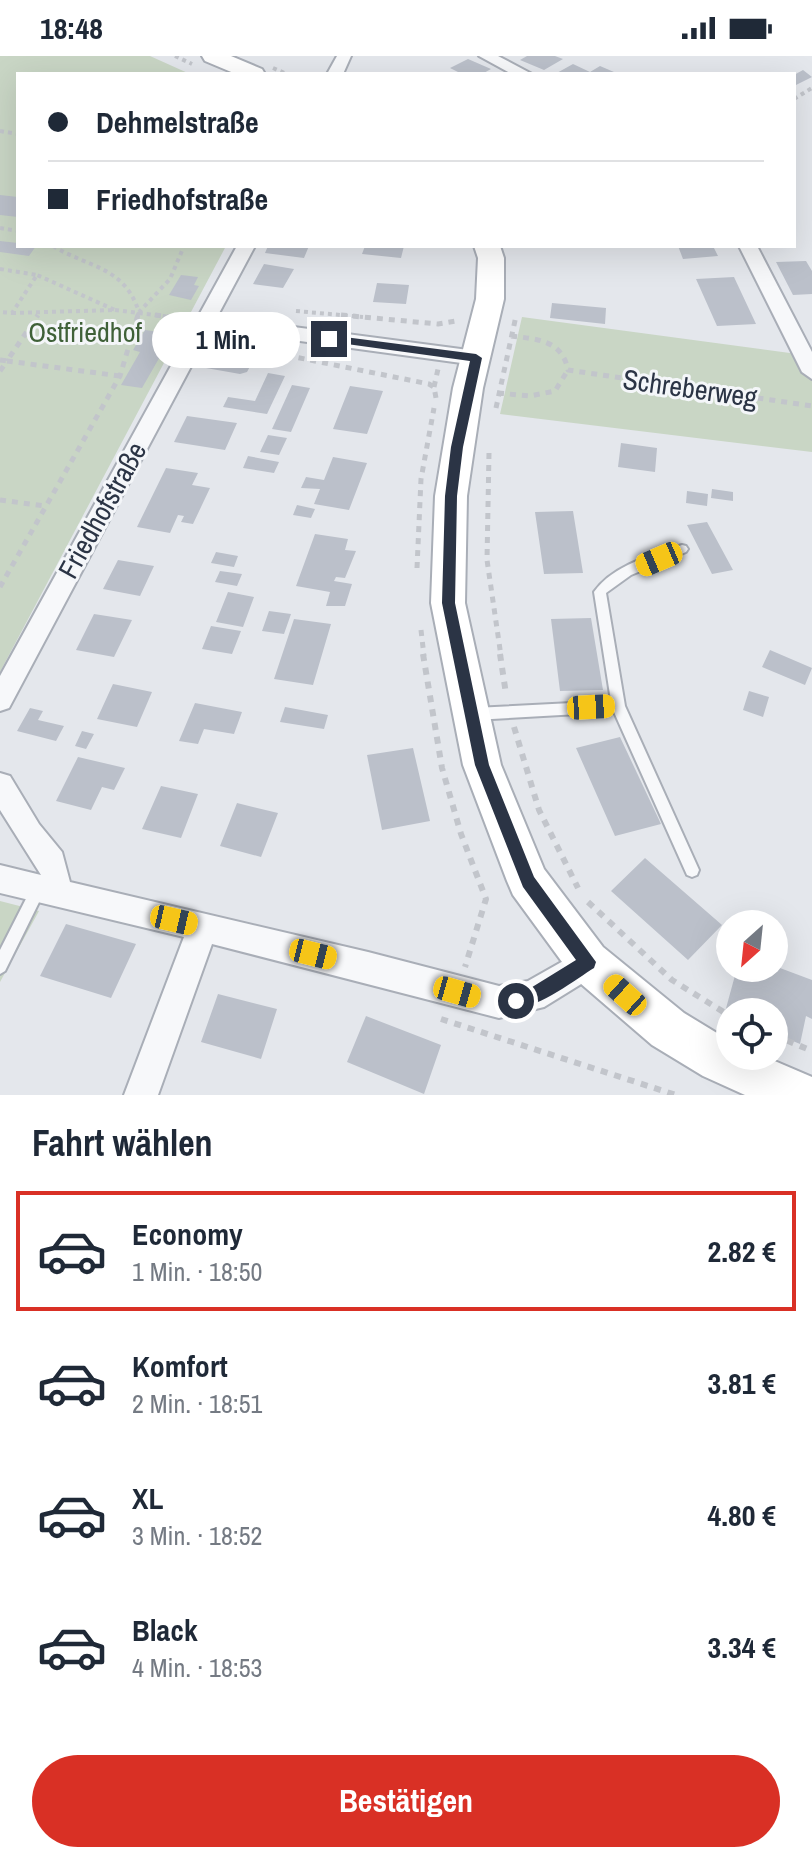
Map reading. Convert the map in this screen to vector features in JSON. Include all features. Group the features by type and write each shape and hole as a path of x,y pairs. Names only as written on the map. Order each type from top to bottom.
{"main road":[{"path":"213,56 249,72"},
{"path":"487,248 492,279 457,447 451,496 448,603 482,765 528,881 588,962 668,1029 719,1060 798,1095"}],"street":[{"path":"486,56 520,72"},
{"name":"Friedhofstraße","path":"0,700 245,248"},
{"path":"749,248 812,372"},
{"path":"205,322 476,358"},
{"path":"0,785 29,833 52,861 47,890"},
{"path":"0,879 499,1002 533,996 588,962"},
{"path":"141,1095 203,927"}],"lane":[{"path":"682,549 636,568 600,592 618,706 692,870"},
{"path":"472,714 618,706"},
{"path":"0,966 47,890"}],"path":[{"path":"0,587 120,376 139,312 136,295 117,276 57,248"},
{"path":"139,312 170,279 183,248"},
{"path":"0,269 37,275 115,310"},
{"path":"12,313 37,275"},
{"path":"494,421 517,305"},
{"path":"0,312 39,314 115,310 205,322"},
{"path":"291,311 427,324 449,324 457,320"},
{"path":"0,371 39,314"},
{"path":"507,394 530,396 555,391 568,370 563,351 555,345 520,337"},
{"path":"269,352 434,387 436,396 426,445"},
{"path":"0,360 120,376"},
{"name":"Schreberweg","path":"568,370 812,406"},
{"path":"489,449 487,560 499,655 528,788 556,851 583,897 629,945 678,984 716,1007"},
{"path":"0,500 45,506"},
{"path":"433,1017 676,1095"},
{"path":"788,1041 812,1051"}],"green space":[{"name":"Ostfriedhof","path":"0,56 150,56 186,72 16,72 16,248 225,248 0,672"},
{"path":"522,317 812,356 812,452 500,414"},
{"path":"0,901 39,911 0,982"}],"building":[{"path":"527,56 563,59 544,70 520,60"},
{"path":"468,59 491,69 486,72 458,72 450,68"},
{"path":"573,64 590,72 559,72"},
{"path":"600,66 614,72 590,72"},
{"path":"803,70 812,77 796,85 796,74"},
{"path":"0,195 16,197 16,217 0,215"},
{"path":"0,241 16,243 16,248 35,248 29,256 0,252"},
{"path":"267,248 308,248 304,258 265,253"},
{"path":"364,248 404,248 401,258 362,254"},
{"path":"679,248 714,248 718,256 683,259"},
{"path":"806,261 812,271 812,294 793,295 776,262"},
{"path":"264,264 294,269 283,288 253,284"},
{"path":"181,275 198,277 194,285 199,286 191,300 169,295"},
{"path":"734,277 756,324 717,326 696,279"},
{"path":"377,283 409,285 406,304 373,302"},
{"path":"552,303 606,308 605,324 550,318"},
{"path":"145,330 173,334 142,388 121,385 140,352 133,350"},
{"path":"220,346 255,357 247,372 240,374 206,368 203,365 212,349"},
{"path":"268,373 285,376 267,414 223,407 228,397 255,401"},
{"path":"292,385 310,388 291,432 272,429"},
{"path":"350,386 383,391 367,434 333,429"},
{"path":"187,416 237,423 225,450 174,442"},
{"path":"268,435 287,438 279,455 260,452"},
{"path":"621,443 657,448 655,472 618,467"},
{"path":"248,456 279,462 274,473 243,468"},
{"path":"333,457 367,463 349,510 314,504 320,489 301,488 306,477 324,480"},
{"path":"166,468 198,473 192,485 210,488 193,524 181,522 184,516 178,515 170,533 137,527"},
{"path":"712,489 733,492 733,501 711,498"},
{"path":"687,491 708,494 707,506 686,503"},
{"path":"297,505 315,509 311,518 293,515"},
{"path":"573,511 583,573 544,574 535,512"},
{"path":"707,522 733,570 712,574 687,525"},
{"path":"315,534 348,539 345,550 356,551 345,578 336,577 334,581 352,584 345,606 326,606 330,592 296,586"},
{"path":"216,552 238,556 234,567 211,563"},
{"path":"118,560 154,566 140,596 103,589"},
{"path":"220,571 242,574 237,586 215,582"},
{"path":"228,592 254,597 243,627 216,622"},
{"path":"269,611 291,614 284,634 262,631"},
{"path":"94,614 132,620 114,657 76,650"},
{"path":"591,618 603,690 560,691 551,619"},
{"path":"294,619 331,624 313,685 274,679"},
{"path":"211,626 241,631 232,654 202,649"},
{"path":"770,650 812,668 805,685 762,667"},
{"path":"113,684 152,692 137,727 97,719"},
{"path":"749,691 769,697 763,717 743,710"},
{"path":"195,703 242,712 234,734 204,729 198,744 179,741"},
{"path":"285,707 328,715 324,729 280,722"},
{"path":"30,708 43,711 38,720 64,726 56,741 17,731"},
{"path":"82,731 94,734 86,749 75,746"},
{"path":"620,737 661,824 615,836 576,748"},
{"path":"413,748 430,821 382,830 367,755"},
{"path":"78,757 125,768 114,790 102,787 91,810 56,801"},
{"path":"161,786 198,794 181,838 142,829"},
{"path":"237,803 278,813 261,857 220,846"},
{"path":"645,858 716,920 716,931 688,960 611,891"},
{"path":"66,924 136,944 111,998 40,976"},
{"path":"788,971 812,980 812,1019 806,1016 800,1044 788,1039 788,998 729,998 733,982 788,982"},
{"path":"218,994 277,1009 261,1059 201,1042"},
{"path":"366,1016 441,1045 424,1094 347,1062"}],"route":[{"path":"329,339 476,358 457,447 451,496 448,603 482,765 528,881 588,962 533,996 516,1001"}]}
